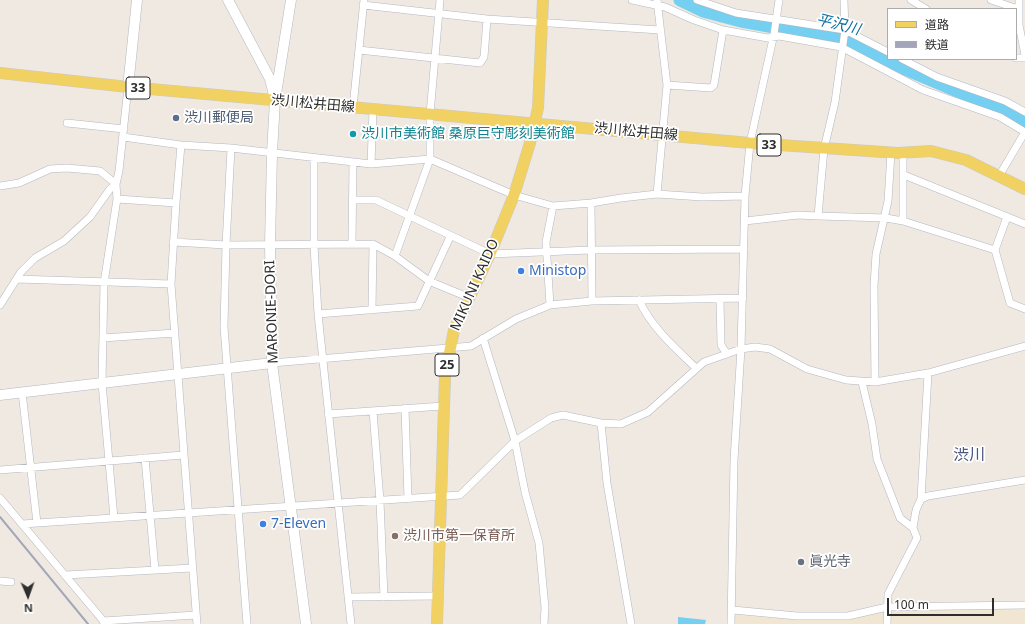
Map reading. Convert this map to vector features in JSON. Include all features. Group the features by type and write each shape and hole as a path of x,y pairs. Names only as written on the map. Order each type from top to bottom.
{"main road":[{"name":"MIKUNI KAIDO","path":"437,624 445,376 454,330 490,254 514,195 535,123 538,108 543,0"},
{"name":"渋川松井田線","path":"0,73 128,87 373,110 750,143 903,153 931,151 944,153 966,160 1025,189"}],"street":[{"path":"114,518 102,383 104,283 117,199 116,184 124,129 136,0"},
{"path":"228,0 270,79 275,100"},
{"name":"MARONIE-DORI","path":"291,0 275,100 272,153 270,244 272,363 306,624"},
{"path":"395,256 408,216 430,159 430,114 440,0"},
{"path":"632,0 657,2 694,20 723,30 768,38 774,35 841,46 923,90 1000,117 1025,132 999,176"},
{"path":"697,0 736,13 844,31 887,52"},
{"path":"731,624 734,460 741,349 745,196 750,143 774,35 779,0"},
{"path":"818,216 824,149 835,102 844,31 844,0"},
{"path":"911,0 924,8"},
{"path":"991,0 1015,8"},
{"path":"1018,0 1019,25 1025,54"},
{"path":"657,2 667,85 657,194"},
{"path":"353,107 364,3 438,15 660,30"},
{"path":"359,50 480,63 483,61 487,19"},
{"path":"667,85 712,88 714,85 723,30"},
{"path":"904,60 937,77 1005,101 1025,112"},
{"path":"371,164 373,110"},
{"path":"67,123 124,129"},
{"path":"123,137 181,145 231,148 371,164 430,159 514,195 553,206 591,203 657,194 702,197 745,196"},
{"path":"181,145 171,284 197,624"},
{"path":"231,148 226,245 224,327 237,511 247,624"},
{"path":"875,382 874,286 876,254 886,218 891,152"},
{"path":"903,153 903,221"},
{"path":"314,158 314,246 318,314 351,624"},
{"path":"352,244 353,162"},
{"path":"0,186 19,183 50,169 67,168 100,171 116,184"},
{"path":"904,175 1025,224"},
{"path":"0,305 21,272 35,258 64,241 87,220 102,203 110,189 116,184"},
{"path":"117,199 176,203"},
{"path":"352,200 376,200 450,237 490,254 591,250 744,249"},
{"path":"591,203 592,301"},
{"path":"550,305 546,242 553,206"},
{"path":"744,221 798,215 886,218 903,221 995,250"},
{"path":"1007,216 995,250 1010,303 1025,309"},
{"path":"318,314 418,306 450,237"},
{"path":"173,242 226,245 270,244 314,246 373,244 395,256 429,281 470,298"},
{"path":"372,310 373,244"},
{"path":"17,279 171,284"},
{"path":"0,395 272,363 471,346 516,319 550,305 592,301 743,298"},
{"path":"720,299 721,345 727,354"},
{"path":"639,300 647,316 682,355 696,368"},
{"path":"103,338 174,333"},
{"path":"483,338 515,441 525,492 539,543 545,608 544,624"},
{"path":"22,524 237,511 460,495 515,441 551,418 563,415 601,423 621,424 648,412 704,362 741,349 770,349 807,369 862,382 875,382 928,373 1025,346"},
{"path":"913,528 916,510 921,499 928,373"},
{"path":"862,382 872,424 877,459 900,518 913,528 917,538 888,594 887,624"},
{"path":"22,392 37,523"},
{"path":"328,414 443,406"},
{"path":"405,408 408,499"},
{"path":"373,411 380,501 384,597"},
{"path":"601,423 607,483 631,624"},
{"path":"0,470 183,455"},
{"path":"145,458 155,570"},
{"path":"921,499 928,496 986,488 1025,480"},
{"path":"0,498 104,622 196,615"},
{"path":"66,575 192,568"},
{"path":"0,581 10,582"},
{"path":"348,597 438,596"},
{"path":"732,610 797,616 848,616 887,607 1025,604"}],"shaded area":[{"path":"1025,607 1025,624 890,624 890,610"},
{"path":"879,613 883,614 883,624 735,624 735,615 801,620 846,619"}],"water":[{"path":"678,617 706,620 705,624 678,624"}],"waterway":[{"name":"平沢川","path":"680,0 703,11 741,21 855,43 898,66 993,106 1018,118 1025,124"}],"railway":[{"path":"0,517 88,624"}],"place":[{"name":"渋川郵便局","path":"176,118"},
{"name":"渋川市美術館 桑原巨守彫刻美術館","path":"353,134"},
{"name":"Ministop","path":"521,271"},
{"name":"7-Eleven","path":"263,524"},
{"name":"渋川市第一保育所","path":"395,536"},
{"name":"眞光寺","path":"801,562"}],"district":[{"name":"渋川","path":"969,455"}]}
